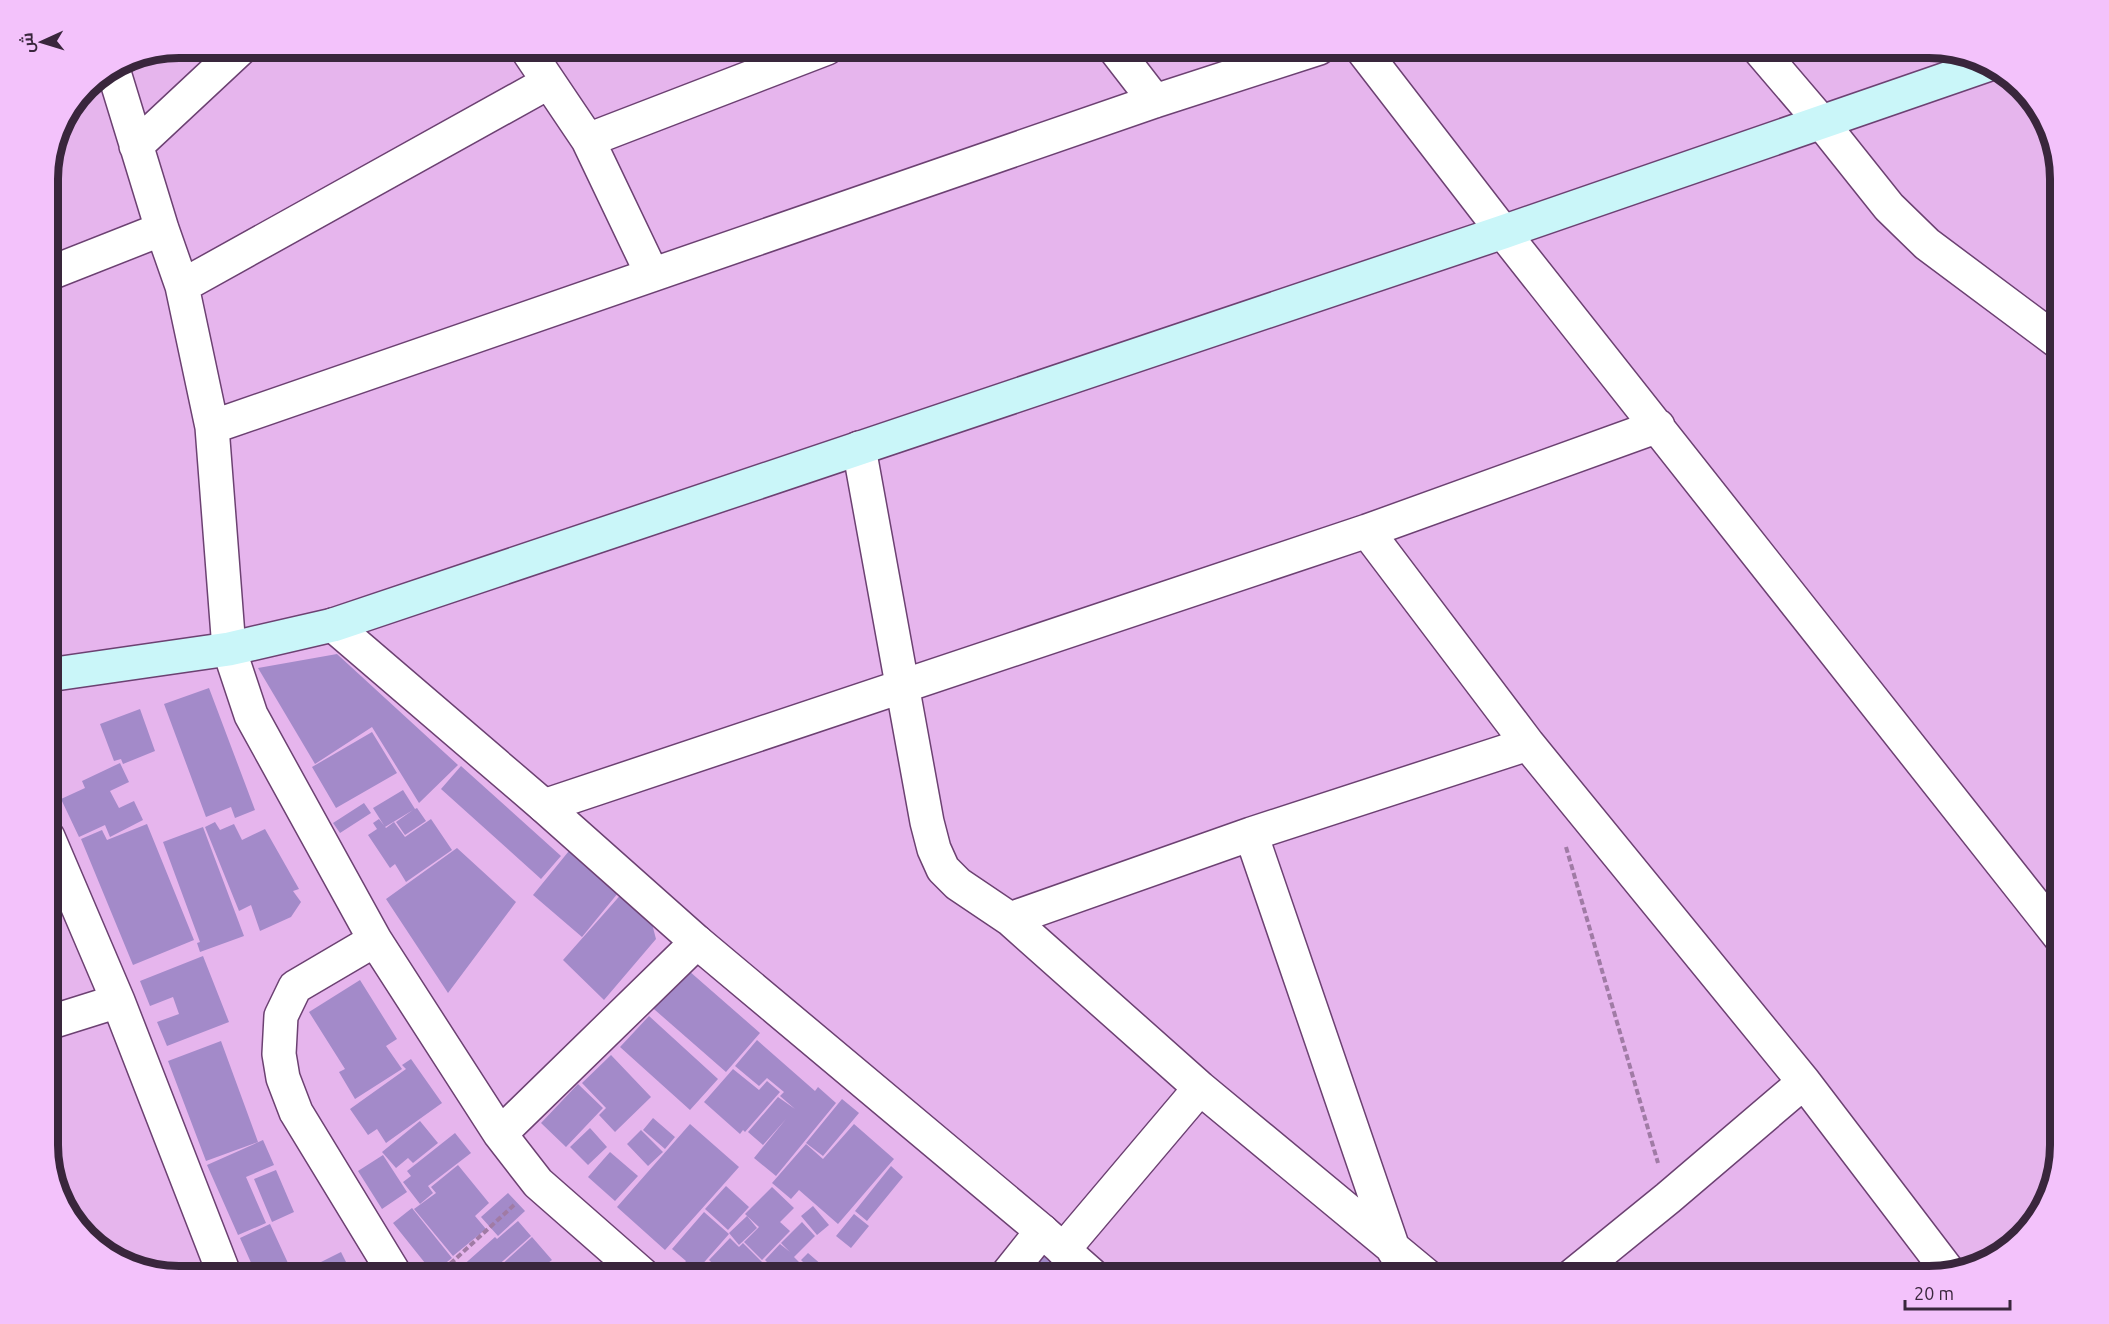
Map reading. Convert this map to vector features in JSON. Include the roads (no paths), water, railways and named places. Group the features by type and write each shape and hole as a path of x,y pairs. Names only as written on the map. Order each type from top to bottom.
{"main road":[{"path":"59,673 229,649 333,625 1503,232 1977,69"}],"street":[{"path":"1122,58 1155,101"},
{"path":"212,428 1155,101 1287,58"},
{"path":"1369,58 1503,232 2050,924"},
{"path":"1767,58 1889,207 1927,244 2050,336"},
{"path":"136,146 229,59"},
{"path":"533,59 588,140 652,274"},
{"path":"588,140 799,59"},
{"path":"115,77 182,286 212,428 229,649 251,715 375,940 500,1134 538,1182 633,1266"},
{"path":"182,286 549,82"},
{"path":"59,270 162,229"},
{"path":"544,806 1366,531 1658,426"},
{"path":"859,448 927,822 934,849 943,869 958,884 1010,919 1200,1088 1414,1266"},
{"path":"1366,531 1528,744 1804,1082 1943,1264"},
{"path":"333,625 544,806 697,942 1082,1266"},
{"path":"1010,919 1251,834 1528,744"},
{"path":"1251,834 1394,1251"},
{"path":"59,863 118,1001 221,1266"},
{"path":"375,940 296,987 281,1016 279,1054 283,1078 296,1112 390,1266"},
{"path":"500,1134 697,942"},
{"path":"59,1020 118,1001"},
{"path":"1584,1266 1804,1082"},
{"path":"1019,1266 1053,1241 1200,1088"}]}
